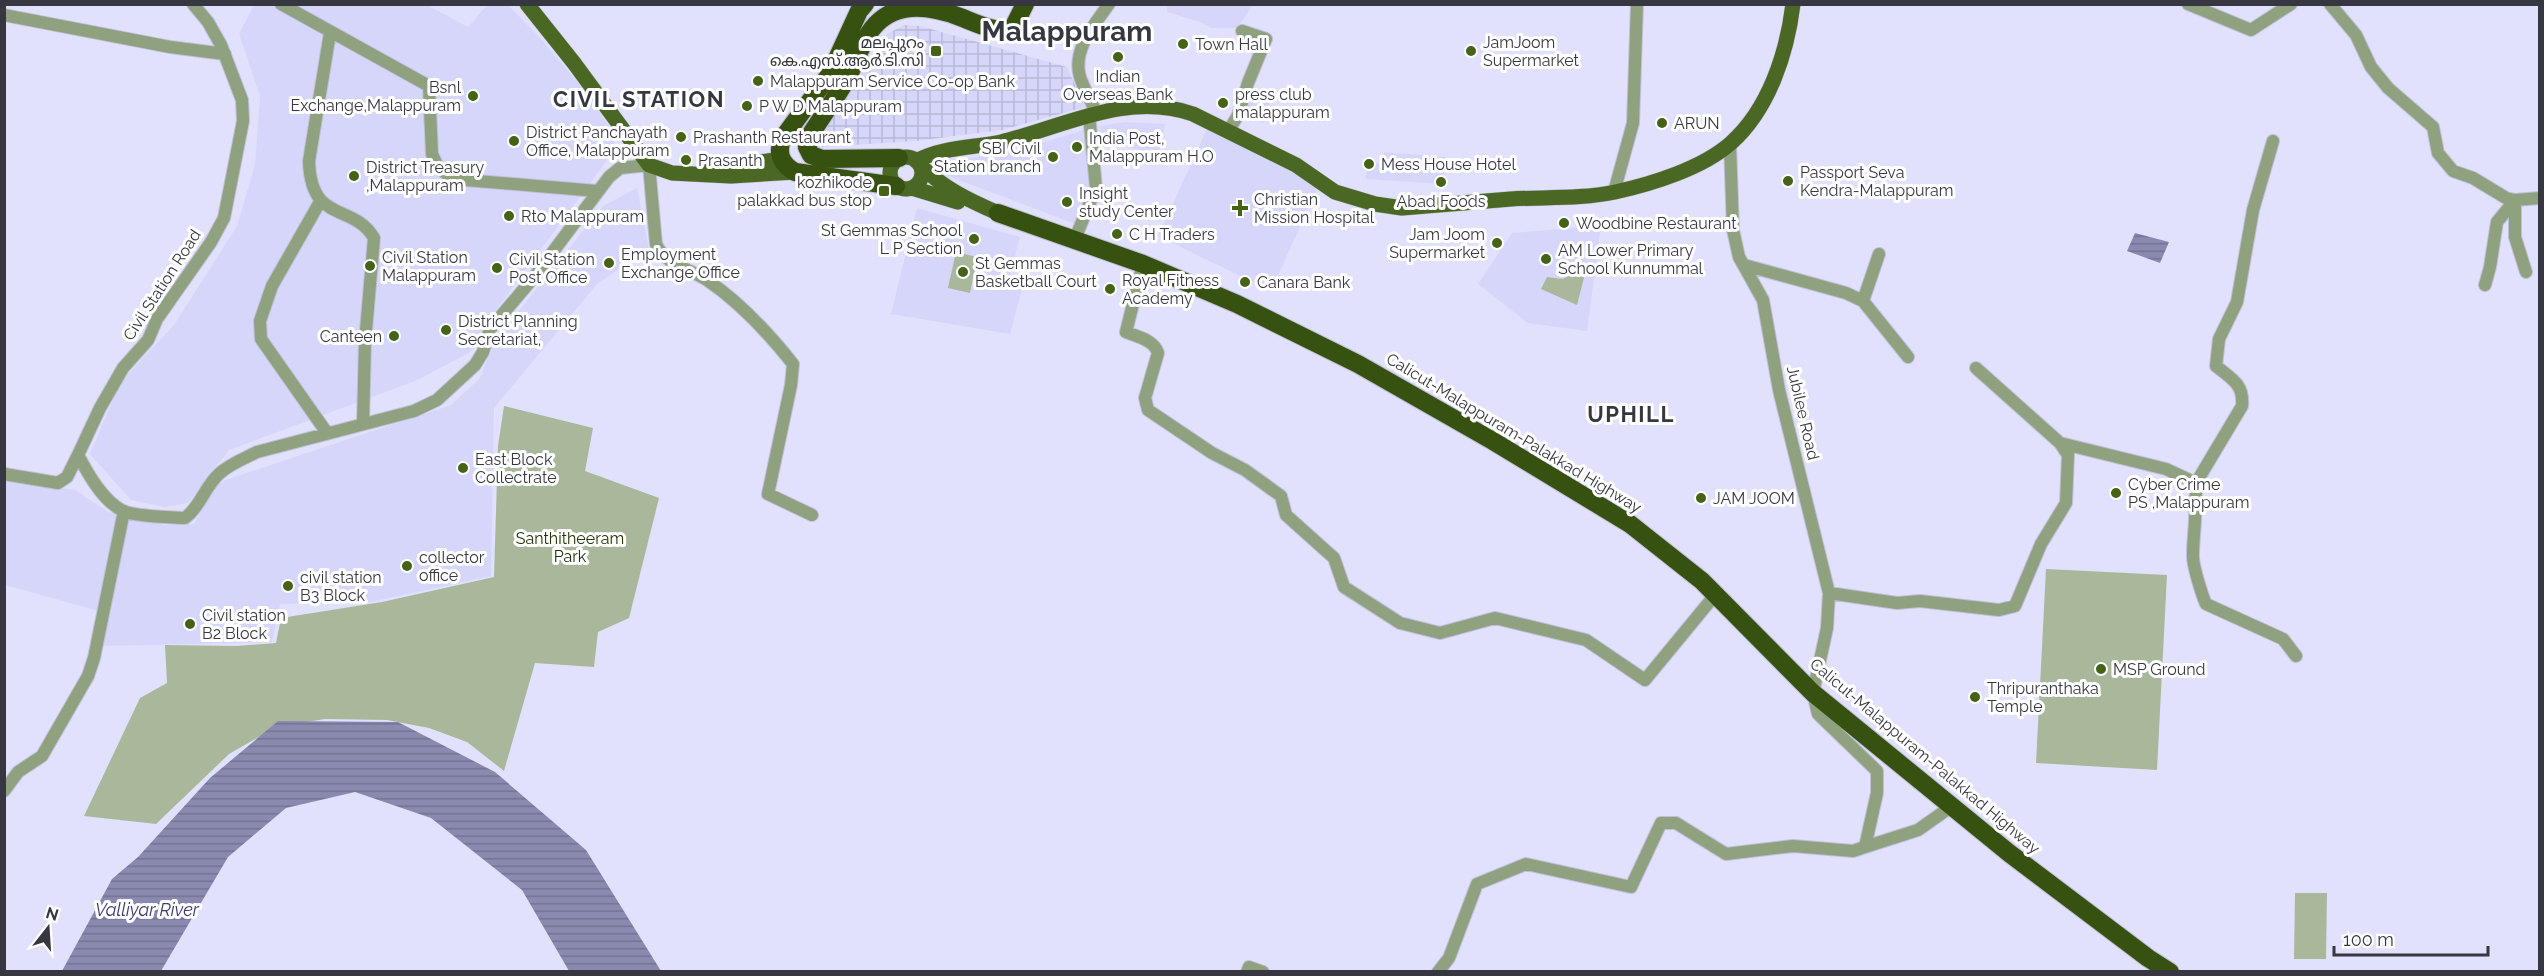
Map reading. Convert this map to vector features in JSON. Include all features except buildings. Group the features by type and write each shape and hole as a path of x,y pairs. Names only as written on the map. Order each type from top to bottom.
{"highway":[{"path":"795,172 786,167 781,159 779,148 782,139 830,74 859,11 865,4"},
{"path":"951,4 989,20 1006,22 1023,9"},
{"path":"912,161 822,159 811,155 807,147 809,137 846,80 869,33 880,20 898,8 940,10 987,27 1008,30 1013,27 1023,9"},
{"name":"Calicut-Malappuram-Palakkad Highway","path":"795,172 904,187"},
{"name":"Calicut-Malappuram-Palakkad Highway","path":"998,213 1143,264 1237,304 1358,364 1630,524 1702,581 1814,693 2149,965 2170,972"}],"main road":[{"path":"527,4 650,165 672,173 731,176 795,172"},
{"path":"912,161 921,178 904,187 890,177 895,161 912,161 930,153 993,144 1029,135 1092,113 1131,107 1178,109 1296,165 1335,192 1375,204 1402,208 1614,192 1690,170 1730,144 1752,121 1781,60 1790,31 1793,4"},
{"path":"694,173 781,159"},
{"name":"Calicut-Malappuram-Palakkad Highway","path":"912,161 955,194 998,213"},
{"name":"Calicut-Malappuram-Palakkad Highway","path":"904,187 998,213"}],"street":[{"name":"Civil Station Road","path":"4,474 58,483 67,477 100,408 123,368 148,340 157,318 211,242 224,218 243,121 242,100 225,54 208,22 193,4"},
{"path":"281,4 429,86 432,154 438,167 453,179 597,191"},
{"path":"1074,241 1096,188 1092,113 1080,76 1078,59 1081,47 1109,4"},
{"path":"1614,192 1633,123 1637,4"},
{"path":"2188,4 2251,30 2291,4"},
{"path":"2330,4 2356,35 2371,67 2388,88 2433,127 2438,153 2453,171 2473,178 2506,198 2515,200 2540,198"},
{"path":"4,15 170,47 225,54"},
{"path":"1228,132 1238,115 1266,39 1242,31"},
{"path":"330,33 309,161 310,180 321,201 328,207 368,227 374,238 365,342 363,424"},
{"path":"2273,141 2253,210 2237,302 2219,339 2216,360 2216,366 2240,384 2243,394 2242,406 2196,483 2192,557 2199,578 2200,592 2206,604 2283,639 2296,656"},
{"name":"Jubilee Road","path":"1730,144 1732,230 1739,257 1763,300 1779,390 1829,593 1827,628 1814,693"},
{"path":"78,455 89,475 103,492 124,511 185,518 192,513 220,473 257,452 414,411 437,400 475,365 483,352 490,329 534,277 597,191 620,168 650,165 656,244 660,254 668,261 706,279 766,334 793,364 791,385 768,494 812,515"},
{"path":"2515,200 2516,237 2526,272"},
{"path":"2485,285 2497,222 2515,200"},
{"path":"321,201 272,286 260,321 261,339 327,433"},
{"path":"1863,301 1879,254"},
{"path":"1143,264 1126,332 1153,343 1157,348 1158,353 1145,398 1148,410 1281,496 1286,515 1334,558 1344,587 1400,623 1440,633 1495,618 1586,640 1645,680 1715,595"},
{"path":"1744,266 1846,292 1863,301 1908,357"},
{"path":"1829,593 1897,603 1920,601 1999,610 2015,606 2041,544 2066,503 2068,455 2060,443 1976,368"},
{"path":"2060,443 2166,469 2196,483"},
{"path":"4,791 18,772 42,756 88,676 94,658 124,511"},
{"path":"1814,693 1818,714 1877,771 1877,793 1865,847"},
{"path":"1438,972 1449,958 1477,884 1526,864 1631,887 1661,823 1676,823 1726,854 1793,846 1853,851 1918,830 1952,806"},
{"path":"1247,972 1249,967 1263,972"}],"shaded area":[{"name":"Civil Station Malappuram","path":"254,5 427,5 468,27 487,5 508,5 542,40 590,97 616,138 608,159 499,306 469,353 415,381 229,450 188,503 164,507 131,500 90,454 120,383 174,325 237,226 255,165 260,96 239,34"},
{"path":"1167,5 1251,5 1237,28 1211,28 1200,22 1167,12"},
{"path":"904,25 920,26 1067,67 1085,107 1002,130 916,141 822,147 818,138 821,129 887,34"},
{"path":"1249,92 1271,99 1264,123 1242,116"},
{"path":"1125,122 1165,124 1159,155 1128,147 1101,146 1099,126"},
{"path":"1086,129 1090,194 1078,225 943,174 940,169 939,161 1007,154"},
{"name":"Christian Mission Hospital","path":"1207,129 1321,180 1271,291 1158,236"},
{"path":"1384,152 1445,157 1443,184 1366,179 1367,163 1383,164"},
{"name":"Civil Station Malappuram","path":"637,188 649,249 597,284 494,408 491,576 371,602 280,604 272,642 104,646 106,613 5,585 4,479 75,490 108,512 164,525 194,524 216,486 225,480 451,405 479,379 497,338 603,206"},
{"path":"917,208 1020,237 1010,275 1024,282 1010,334 891,314"},
{"name":"AM Lower Primary School Kunnummal","path":"1601,226 1587,331 1528,323 1478,284 1512,233"}],"green space":[{"name":"St Gemmas Basketball Court","path":"956,252 977,257 970,293 948,288"},
{"path":"1587,266 1577,305 1541,289 1547,277 1563,279"},
{"name":"Santhitheeram Park","path":"504,406 593,428 585,471 659,498 629,618 598,632 594,667 535,663 504,771 467,742 429,728 387,720 325,719 276,727 229,754 156,824 84,816 140,698 167,683 165,645 236,646 276,643 281,618 382,602 494,577 498,446"},
{"name":"MSP Ground","path":"2046,569 2167,575 2157,770 2036,763"},
{"path":"2295,893 2327,893 2326,959 2294,959"}],"water":[{"path":"2135,233 2169,242 2160,263 2127,251"},
{"name":"Valliyar River","path":"278,721 398,722 495,772 586,850 661,971 569,971 522,890 431,818 355,792 286,808 228,857 161,971 62,971 112,879 138,857 210,778"}],"place":[{"name":"Town Hall","path":"1183,44"},
{"name":"മലപ്പുറം കെ.എസ്.ആർ.ടി.സി","path":"936,51"},
{"name":"JamJoom Supermarket","path":"1471,51"},
{"name":"Indian Overseas Bank","path":"1118,57"},
{"name":"Malappuram Service Co-op Bank","path":"758,81"},
{"name":"Bsnl Exchange,Malappuram","path":"473,96"},
{"name":"press club malappuram","path":"1223,103"},
{"name":"P W D Malappuram","path":"747,106"},
{"name":"ARUN","path":"1662,123"},
{"name":"Prashanth Restaurant","path":"681,137"},
{"name":"District Panchayath Office, Malappuram","path":"514,141"},
{"name":"India Post, Malappuram H.O","path":"1077,147"},
{"name":"SBI Civil Station branch","path":"1053,157"},
{"name":"Prasanth","path":"686,160"},
{"name":"Mess House Hotel","path":"1369,164"},
{"name":"District Treasury ,Malappuram","path":"354,176"},
{"name":"Passport Seva Kendra-Malappuram","path":"1788,181"},
{"name":"Abad Foods","path":"1441,182"},
{"name":"kozhikode palakkad bus stop","path":"884,191"},
{"name":"Insight study Center","path":"1067,202"},
{"name":"Christian Mission Hospital","path":"1240,208"},
{"name":"Rto Malappuram","path":"509,216"},
{"name":"Woodbine Restaurant","path":"1564,223"},
{"name":"C H Traders","path":"1117,234"},
{"name":"St Gemmas School L P Section","path":"974,239"},
{"name":"Jam Joom Supermarket","path":"1497,243"},
{"name":"AM Lower Primary School Kunnummal","path":"1546,259"},
{"name":"Employment Exchange Office","path":"609,263"},
{"name":"Civil Station Malappuram","path":"370,266"},
{"name":"Civil Station Post Office","path":"497,268"},
{"name":"St Gemmas Basketball Court","path":"963,272"},
{"name":"Canara Bank","path":"1245,282"},
{"name":"Royal Fitness Academy","path":"1110,289"},
{"name":"District Planning Secretariat,","path":"446,330"},
{"name":"Canteen","path":"394,336"},
{"name":"East Block Collectrate","path":"463,468"},
{"name":"Cyber Crime PS ,Malappuram","path":"2116,493"},
{"name":"JAM JOOM","path":"1701,498"},
{"name":"collector office","path":"407,566"},
{"name":"civil station B3 Block","path":"288,586"},
{"name":"Civil station B2 Block","path":"190,624"},
{"name":"MSP Ground","path":"2101,669"},
{"name":"Thripuranthaka Temple","path":"1975,697"}],"district":[{"name":"Malappuram","path":"1067,31"},
{"name":"CIVIL STATION","path":"639,99"},
{"name":"UPHILL","path":"1631,414"}]}
